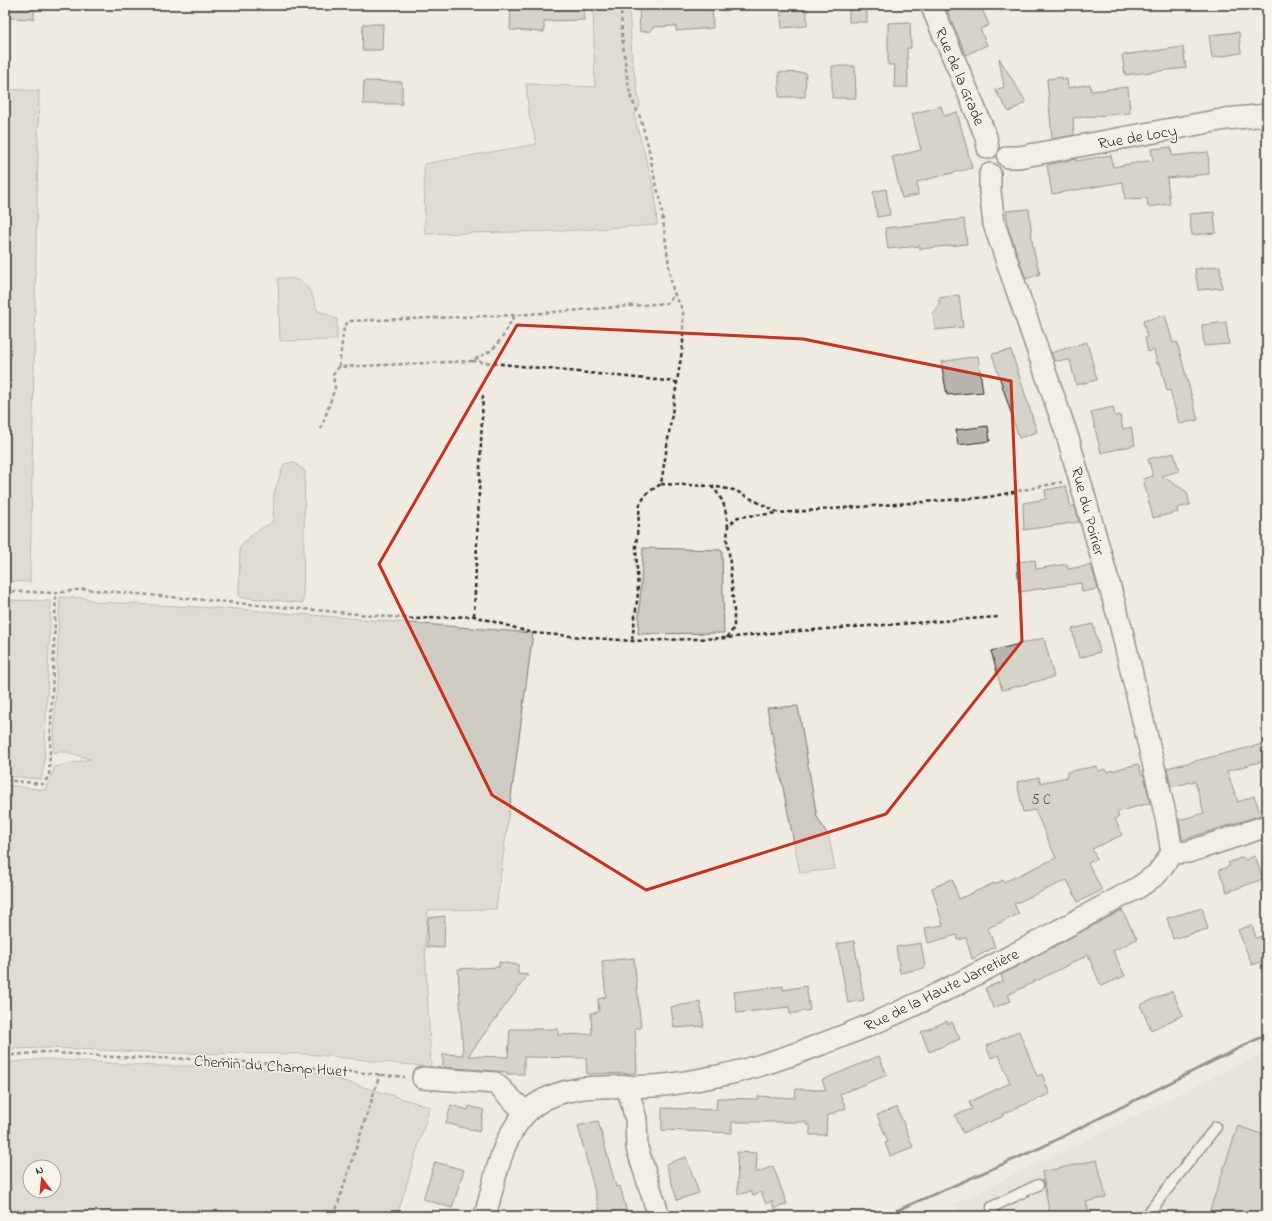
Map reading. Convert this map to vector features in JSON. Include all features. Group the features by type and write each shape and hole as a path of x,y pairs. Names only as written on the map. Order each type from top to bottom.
{"street":[{"name":"Rue de la Grade","path":"931,5 972,99 986,137 988,148"},
{"name":"Rue de Locy","path":"1008,157 1019,157 1226,119 1267,116"},
{"path":"992,147 1002,149 1008,157 1006,169 999,174 990,174 984,169 981,162 982,154 988,148 992,147"},
{"name":"Rue du Poirier","path":"990,174 994,224 1068,438 1120,623 1167,822 1172,853"},
{"path":"1172,853 1188,852 1267,826"},
{"name":"Rue de la Haute Jarretière","path":"484,1216 505,1147 514,1126 536,1104 568,1091 595,1087 663,1085 720,1076 770,1062 895,1015 1139,887 1157,874 1172,853"},
{"path":"423,1078 495,1083 526,1113"},
{"path":"627,1086 636,1119 637,1148 659,1216"}],"lane":[{"path":"1146,1216 1216,1127"},
{"path":"993,1216 992,1207 1038,1185"}],"path":[{"path":"621,5 622,36 627,77 632,98 640,117 648,145 656,186 660,198 670,274 675,294 683,310 683,344 660,484"},
{"path":"320,429 335,388 333,375 338,367 344,327 349,321 517,314 667,303 675,294"},
{"path":"472,361 492,350 502,338 513,318 517,314"},
{"path":"338,367 472,361 676,382"},
{"path":"474,616 483,394"},
{"path":"728,526 738,517 989,497 1080,479"},
{"path":"632,641 638,593 636,546 640,504 647,493 660,484 711,486 734,490 779,513"},
{"path":"711,486 721,495 726,511 728,526 727,541 734,611 734,628 727,638"},
{"path":"5,591 56,593 83,589 414,619 474,616 533,633 632,641 727,638 769,633 999,618"},
{"path":"5,780 43,784 49,776 56,593"},
{"name":"Chemin du Champ Huet","path":"5,1056 43,1052 115,1057 195,1059 263,1063 423,1078"},
{"path":"334,1216 380,1074"}],"highlighted area":[{"path":"517,325 803,339 1011,381 1022,641 886,814 646,890 492,795 379,564"}],"shaded area":[{"path":"593,5 629,5 632,59 640,106 634,115 655,193 657,225 559,231 425,234 424,164 537,144 529,115 526,84 595,87"},
{"path":"5,89 39,91 30,582 5,581"},
{"path":"278,278 287,278 300,281 309,289 317,310 337,319 337,340 280,341"},
{"path":"293,462 305,471 303,603 239,597 240,546 255,532 273,522 274,493 284,464"},
{"path":"643,548 722,550 724,633 638,634"},
{"path":"60,597 85,598 97,602 237,609 533,633 496,909 428,910 425,948 431,1067 307,1054 168,1053 49,1048 5,1049 5,785 45,790 55,767 90,759 67,752 53,752"},
{"path":"5,600 51,601 44,766 41,779 5,776"},
{"path":"798,706 817,817 829,837 835,869 800,873 767,708"},
{"path":"1267,1051 1267,1216 962,1216 954,1204"},
{"path":"45,1059 156,1066 221,1066 314,1072 430,1107 397,1216 5,1216 5,1063"}],"building":[{"path":"5,5 34,5 34,19 5,18"},
{"path":"511,5 584,5 584,20 544,21 544,32 510,30"},
{"path":"639,5 712,5 713,28 676,31 676,26 653,27 651,31 640,32"},
{"path":"807,5 807,26 782,28 780,6"},
{"path":"849,5 867,5 867,22 849,22"},
{"path":"945,5 970,5 972,11 981,7 989,25 980,29 987,45 966,55"},
{"path":"910,22 911,48 907,48 908,87 894,87 895,65 888,65 888,23"},
{"path":"363,24 383,24 382,50 362,50"},
{"path":"1239,32 1241,53 1212,58 1209,35"},
{"path":"1183,47 1186,68 1125,75 1122,55"},
{"path":"999,58 1026,102 1009,112 995,90 1004,87"},
{"path":"832,66 855,66 856,98 832,98"},
{"path":"779,72 806,73 805,97 779,97"},
{"path":"1062,77 1063,80 1067,79 1068,88 1090,84 1091,91 1128,87 1130,113 1073,118 1074,135 1052,139 1047,79"},
{"path":"364,81 402,82 402,104 363,104"},
{"path":"941,106 944,116 957,112 972,168 917,182 918,195 902,198 892,157 921,150 912,114"},
{"path":"1171,147 1172,156 1208,152 1209,174 1167,178 1170,204 1148,207 1147,198 1125,199 1123,182 1052,194 1047,165 1076,159 1076,161 1111,155 1113,167 1153,160 1151,149"},
{"path":"886,189 890,215 877,217 873,192"},
{"path":"1029,209 1033,248 1040,274 1026,279 1008,228 1006,211"},
{"path":"1214,212 1216,233 1192,235 1189,214"},
{"path":"964,219 967,244 920,249 920,246 888,249 885,228"},
{"path":"1220,266 1222,288 1198,290 1195,269"},
{"path":"959,295 963,327 935,330 933,314 939,305 939,298"},
{"path":"1165,315 1173,343 1177,342 1198,420 1179,424 1170,390 1167,391 1160,363 1157,364 1154,350 1148,352 1145,338 1147,337 1143,321"},
{"path":"1226,322 1229,344 1204,346 1202,325"},
{"path":"1087,342 1097,380 1076,385 1070,360 1054,361 1051,353"},
{"path":"1011,350 1037,432 1019,438 992,354"},
{"path":"978,356 983,392 947,395 941,362"},
{"path":"1113,407 1115,416 1120,415 1123,429 1131,427 1135,445 1101,453 1091,412"},
{"path":"988,426 990,441 958,445 956,430"},
{"path":"1174,453 1179,471 1162,476 1187,492 1190,505 1177,508 1178,512 1153,518 1143,479 1153,476 1148,459"},
{"path":"1066,486 1071,507 1075,506 1079,522 1024,530 1023,503 1046,499 1045,490"},
{"path":"1035,560 1036,569 1067,564 1068,569 1091,565 1098,589 1082,592 1081,583 1019,592 1017,562"},
{"path":"1093,624 1100,652 1079,658 1072,629"},
{"path":"1044,638 1054,677 1002,690 991,651"},
{"path":"1267,743 1267,760 1227,771 1238,802 1254,796 1261,815 1182,840 1179,820 1204,813 1195,781 1171,787 1167,768"},
{"path":"1138,764 1142,775 1144,775 1150,803 1117,812 1119,817 1115,819 1122,835 1092,849 1097,859 1088,863 1102,890 1078,902 1067,880 1014,904 1019,914 988,928 995,947 972,959 966,938 958,940 957,935 928,943 925,928 943,925 932,888 952,879 959,899 994,883 995,884 1003,880 1004,882 1056,858 1035,810 1023,812 1017,782 1039,777 1040,783 1067,777 1067,772 1097,766 1098,771 1106,769 1107,772"},
{"path":"1255,856 1263,879 1227,892 1219,870 1230,866 1228,863 1243,857 1245,860"},
{"path":"1202,908 1208,929 1173,939 1167,918"},
{"path":"1122,910 1137,939 1113,951 1125,976 1101,986 1088,955 1008,995 1011,1001 993,1008 985,988 1003,981 1001,975"},
{"path":"445,916 444,948 427,947 428,918"},
{"path":"1252,925 1256,938 1262,936 1263,939 1267,937 1267,960 1252,965 1238,930"},
{"path":"854,941 864,1000 848,1003 837,944"},
{"path":"921,943 925,968 900,973 896,947"},
{"path":"634,958 641,1028 635,1028 637,1073 587,1074 586,1058 524,1057 524,1074 507,1074 507,1072 443,1067 443,1054 463,1055 458,969 499,967 499,962 518,965 518,974 528,975 468,1056 508,1057 510,1029 558,1029 558,1035 592,1034 591,1013 599,1012 598,999 606,997 602,961"},
{"path":"783,986 783,990 806,986 810,1010 790,1014 789,1007 737,1013 734,992"},
{"path":"1172,991 1183,1015 1151,1030 1140,1005"},
{"path":"700,1002 704,1026 674,1028 671,1007"},
{"path":"947,1021 948,1024 952,1022 960,1039 929,1052 921,1032"},
{"path":"1019,1031 1037,1076 1042,1074 1050,1094 1002,1114 1004,1116 963,1133 955,1115 972,1109 969,1102 1010,1083 999,1055 991,1058 986,1046"},
{"path":"879,1056 887,1075 840,1094 846,1108 827,1116 826,1135 810,1135 810,1125 806,1125 806,1122 732,1122 732,1133 662,1130 662,1108 716,1110 717,1098 758,1099 758,1096 795,1098 796,1089 826,1090 822,1080"},
{"path":"451,1105 468,1110 469,1106 484,1110 479,1132 446,1123"},
{"path":"897,1107 913,1147 890,1156 885,1143 888,1142 877,1115"},
{"path":"598,1121 616,1187 620,1186 628,1216 601,1216 578,1126"},
{"path":"1238,1126 1267,1136 1267,1216 1208,1216"},
{"path":"737,1152 757,1153 756,1173 773,1166 787,1204 774,1209 772,1201 766,1204 761,1192 753,1196 751,1191 738,1195"},
{"path":"686,1157 699,1193 677,1200 666,1164"},
{"path":"1097,1160 1106,1197 1086,1202 1090,1216 1050,1216 1042,1172"},
{"path":"435,1162 464,1170 452,1208 423,1199"}],"railway":[{"path":"884,1216 1042,1147 1267,1034"}]}
